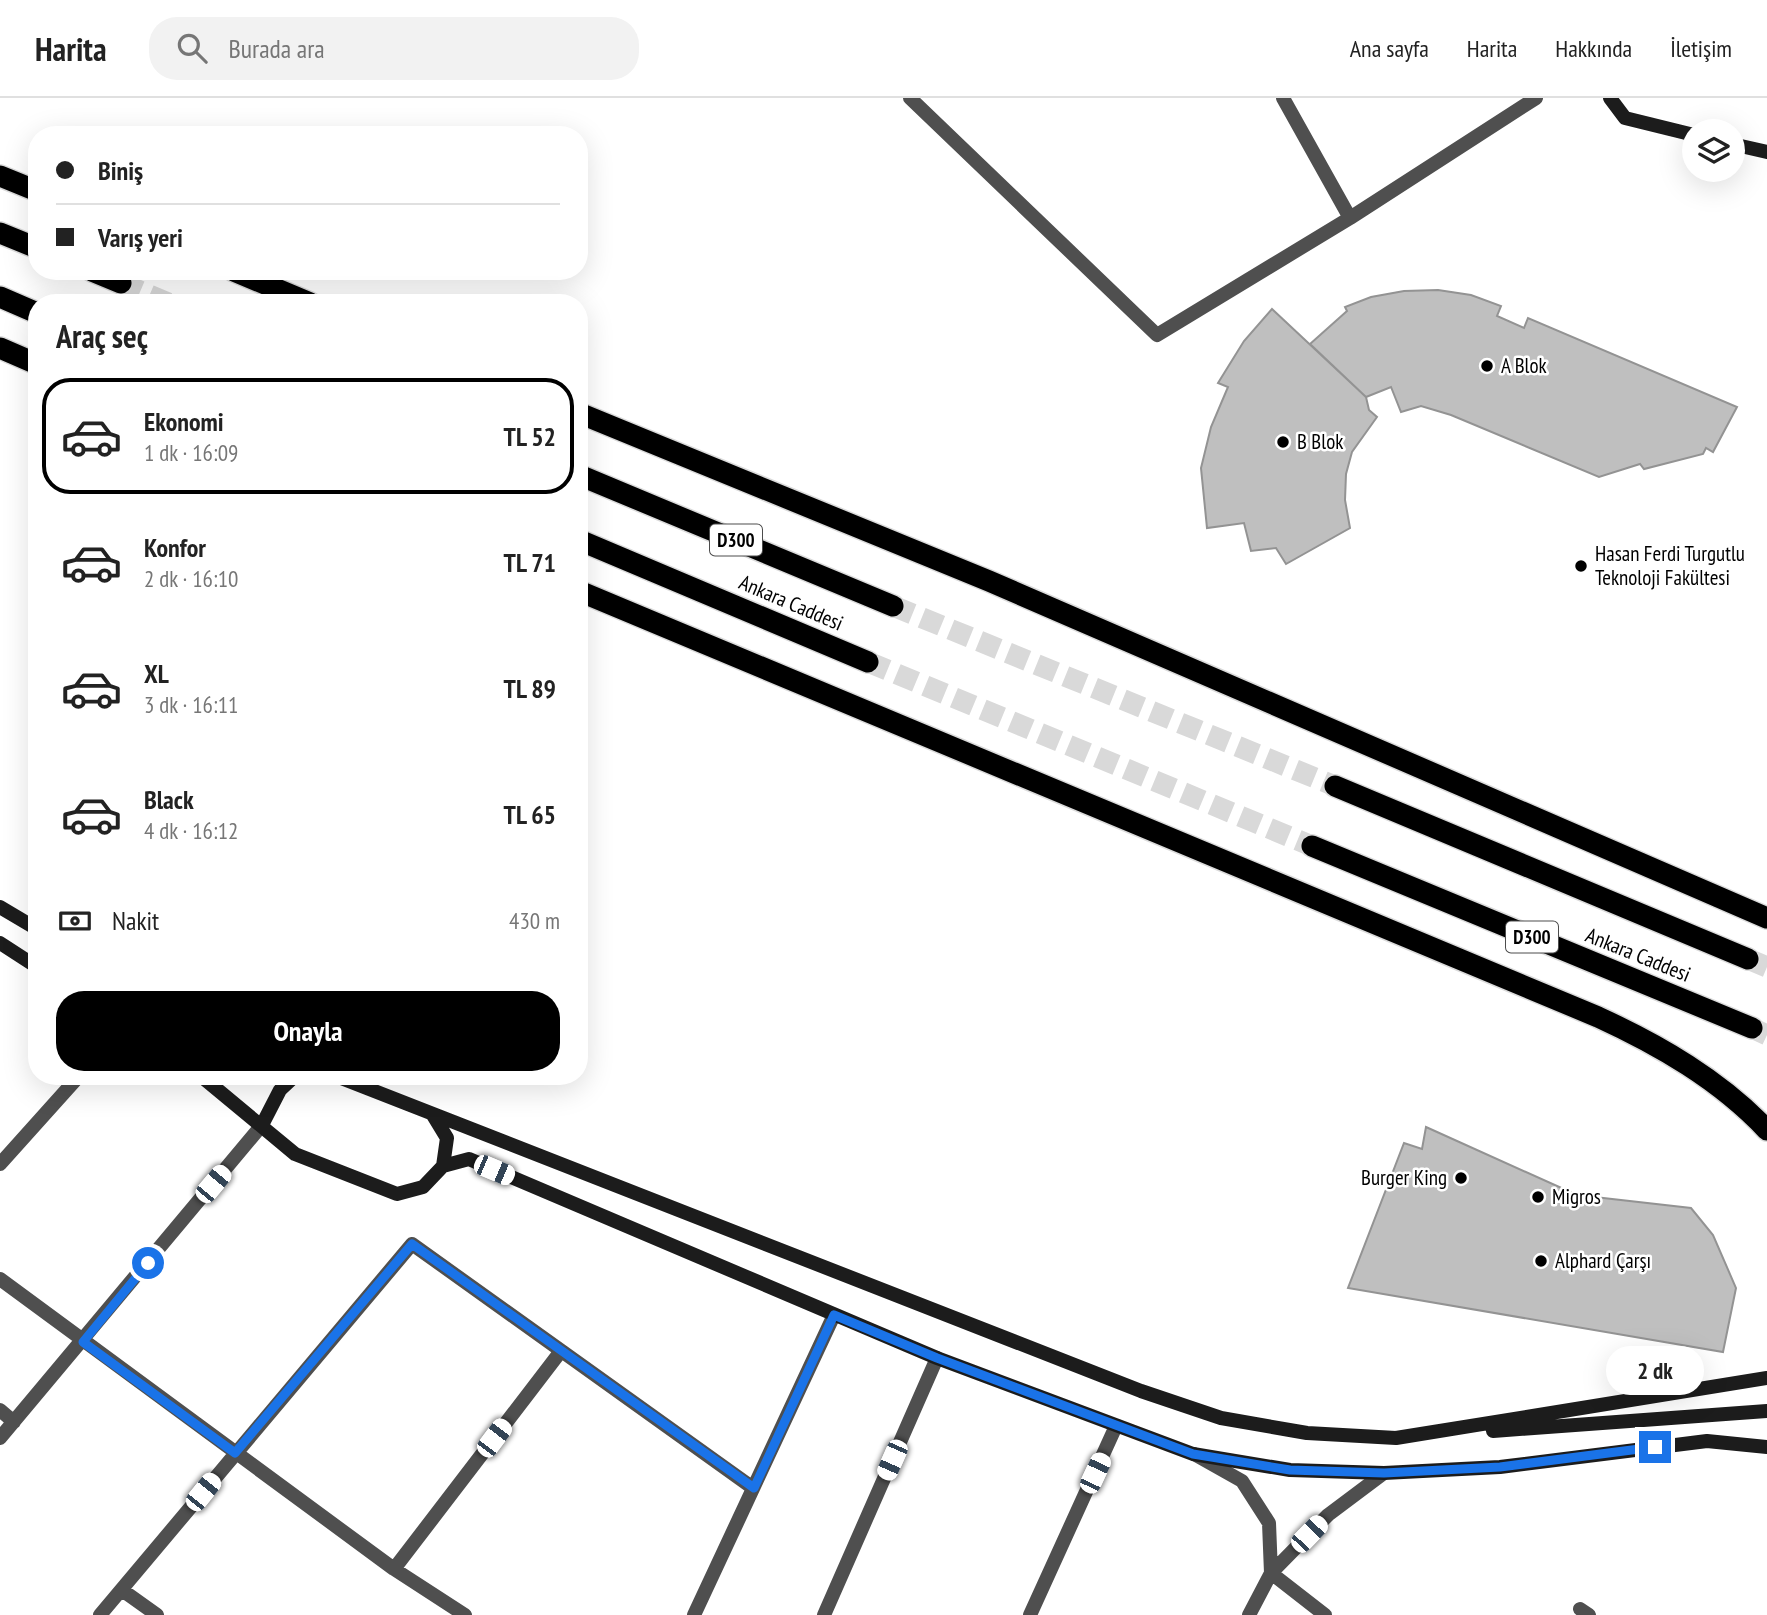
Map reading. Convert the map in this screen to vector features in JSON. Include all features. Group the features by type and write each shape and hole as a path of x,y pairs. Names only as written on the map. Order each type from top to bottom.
{"highway":[{"path":"0,176 28,187"},
{"path":"0,233 28,244"},
{"path":"114,280 121,283"},
{"path":"255,280 289,294"},
{"path":"0,297 28,309"},
{"path":"0,348 28,360"},
{"path":"588,417 989,581 1767,918"},
{"name":"Ankara Caddesi","path":"588,479 893,606"},
{"name":"Ankara Caddesi","path":"588,544 868,662"},
{"path":"588,594 1643,1037 1706,1077 1767,1130"},
{"name":"Ankara Caddesi","path":"1335,786 1748,959"},
{"name":"Ankara Caddesi","path":"1312,846 1752,1028"}],"main road":[{"path":"1611,98 1625,118 1682,132"},
{"path":"1745,147 1767,152"},
{"path":"0,907 28,924"},
{"path":"0,943 28,961"},
{"path":"212,1085 295,1154 397,1194 423,1187 443,1166 469,1159 937,1358 1193,1454 1290,1470 1384,1473 1500,1467 1707,1441 1767,1447"},
{"path":"262,1125 280,1090 285,1085"},
{"path":"358,1085 1140,1391 1222,1418 1307,1433 1396,1438 1767,1411"},
{"path":"433,1115 447,1138 443,1166"},
{"path":"1396,1438 1767,1378"}],"street":[{"path":"910,98 1157,335 1350,218 1536,98"},
{"path":"1283,98 1350,218"},
{"path":"0,1164 71,1085"},
{"path":"0,1438 262,1125"},
{"path":"100,1615 412,1244 754,1488"},
{"path":"0,1279 394,1569 465,1615"},
{"path":"694,1615 834,1315"},
{"path":"394,1569 561,1351"},
{"path":"824,1615 937,1358"},
{"path":"0,1410 14,1422"},
{"path":"1030,1615 1116,1426"},
{"path":"1193,1454 1242,1482 1269,1523 1271,1573 1325,1615"},
{"path":"1249,1615 1271,1573 1328,1515 1384,1473"},
{"path":"122,1590 157,1615"}],"building":[{"name":"A Blok","path":"1438,290 1471,295 1501,306 1497,316 1524,328 1528,318 1737,407 1713,452 1706,448 1703,454 1644,469 1640,464 1599,477 1451,415 1421,406 1401,412 1391,387 1366,397 1310,344 1347,311 1345,307 1371,297 1404,291"},
{"name":"B Blok","path":"1272,309 1366,397 1369,410 1377,417 1352,452 1346,474 1345,500 1350,528 1286,564 1276,548 1251,551 1244,523 1207,528 1201,468 1211,427 1228,387 1218,383 1244,341"},
{"name":"Alphard Çarşı","path":"1426,1127 1577,1195 1691,1208 1713,1235 1736,1288 1723,1352 1348,1288 1404,1143 1422,1149"}],"tunnel":[{"path":"121,283 147,294"},
{"path":"893,606 1335,786"},
{"path":"868,662 1312,846"},
{"path":"1748,959 1767,967"},
{"path":"1752,1028 1767,1035"}],"place":[{"name":"A Blok","path":"1487,366"},
{"name":"B Blok","path":"1283,442"},
{"name":"Hasan Ferdi Turgutlu Teknoloji Fakültesi","path":"1581,566"},
{"name":"Burger King","path":"1461,1178"},
{"name":"Migros","path":"1538,1197"},
{"name":"Alphard Çarşı","path":"1541,1261"}],"route":[{"path":"148,1263 83,1342 235,1453 412,1244 754,1488 834,1315 937,1358 1193,1454 1290,1470 1384,1473 1500,1467 1655,1447"}]}
